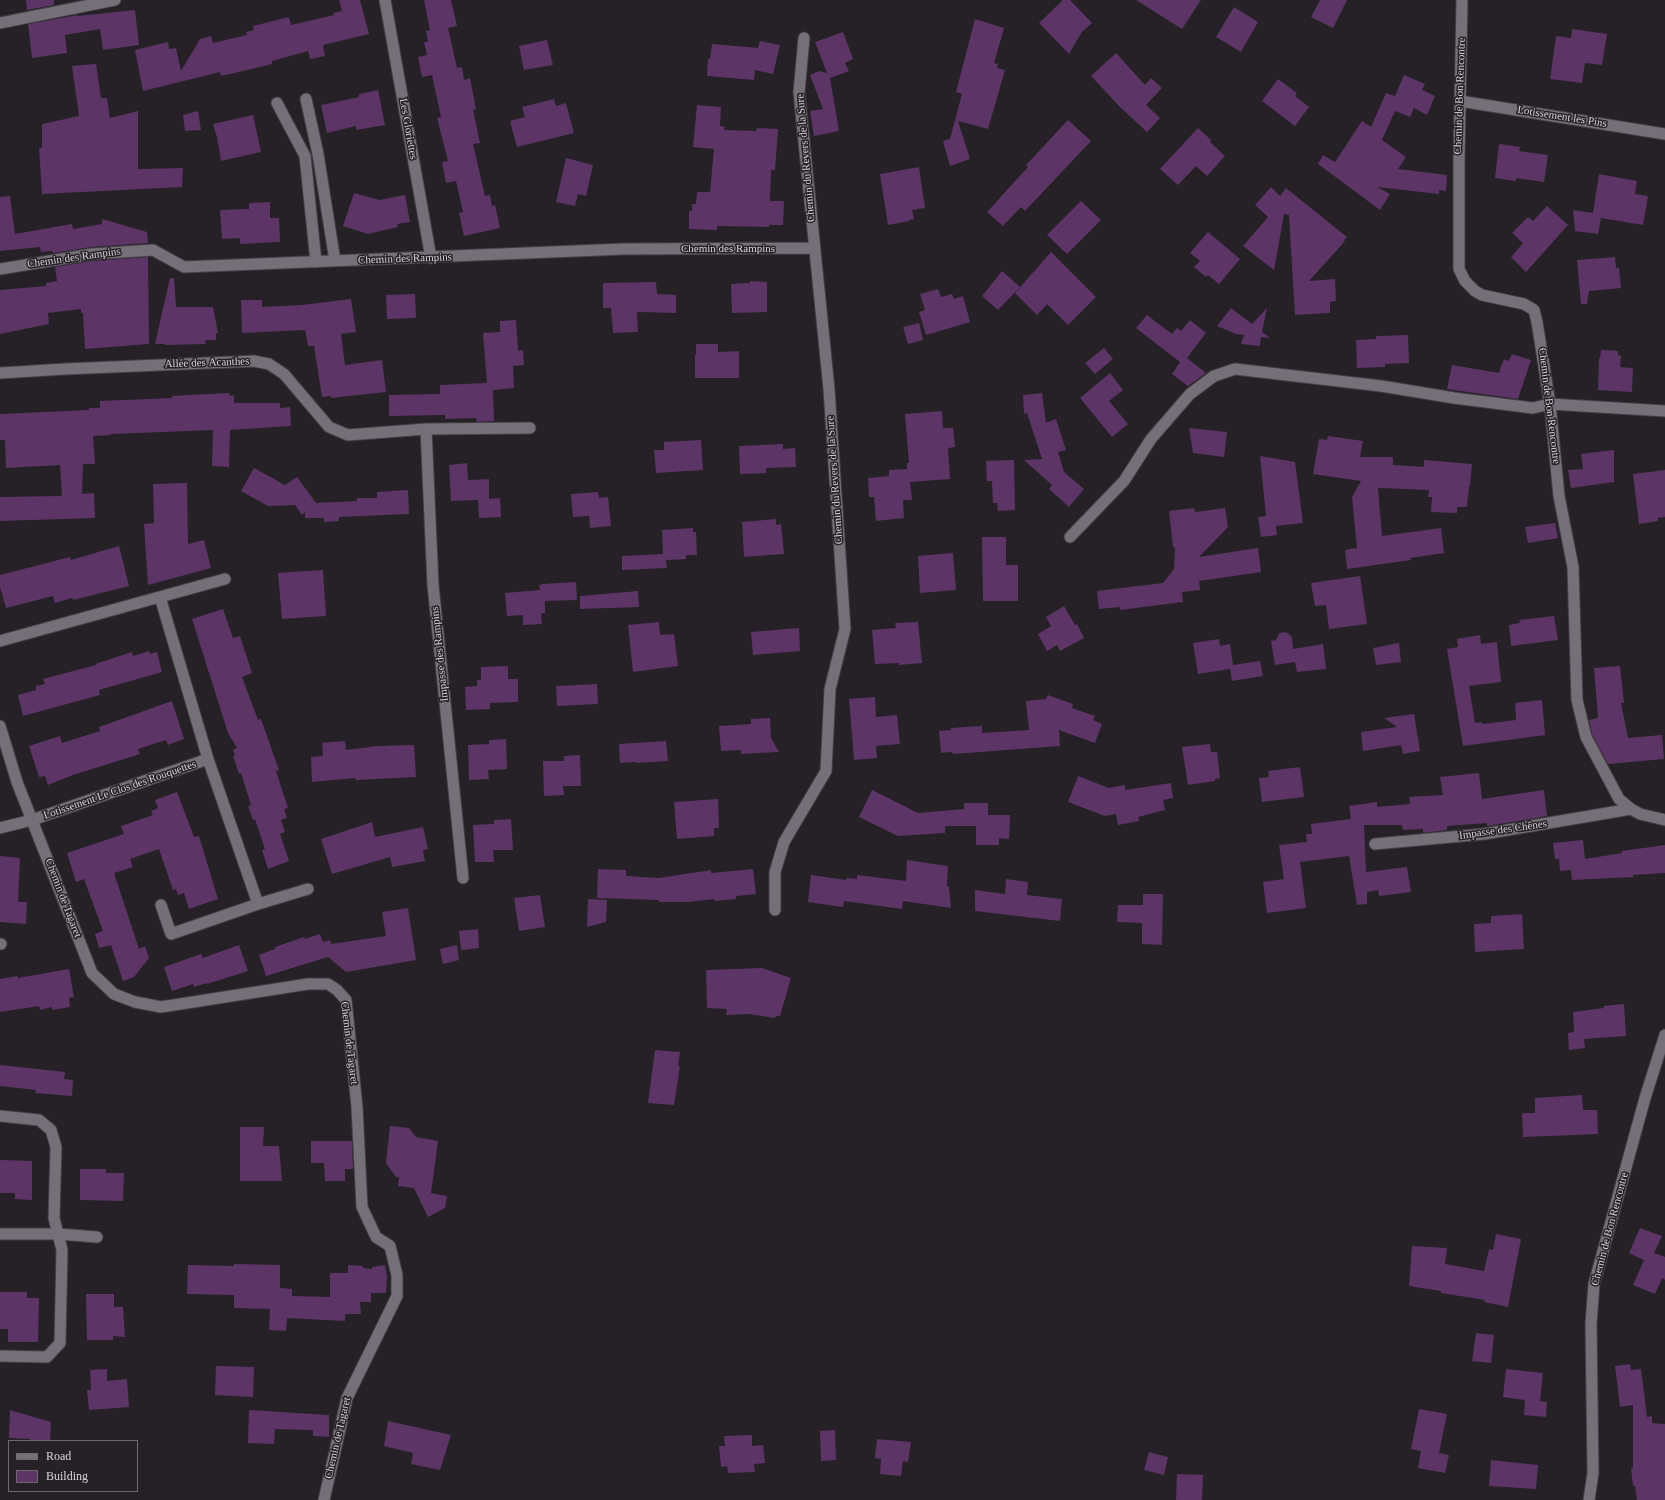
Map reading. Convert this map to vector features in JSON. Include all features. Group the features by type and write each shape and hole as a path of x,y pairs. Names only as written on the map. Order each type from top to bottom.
{"street":[{"path":"0,22 115,0"},
{"name":"Les Gloriettes","path":"385,0 431,258"},
{"name":"Chemin de Bon Rencontre","path":"1462,0 1463,23 1460,101 1459,269 1465,282 1482,295 1524,304 1534,310 1550,404 1559,496 1573,567 1576,604 1575,660 1577,700 1586,737 1619,799 1640,814 1665,820"},
{"name":"Chemin du Revers de la Sure","path":"775,910 775,872 784,842 826,771 830,689 845,629 829,389 799,92 804,38"},
{"path":"306,99 318,154 335,261"},
{"name":"Lotissement les Pins","path":"1460,101 1665,134"},
{"path":"277,103 305,156 316,262"},
{"name":"Chemin des Rampins","path":"0,269 92,254 153,250 184,267 624,249 815,248"},
{"name":"Allée des Acanthes","path":"0,373 254,361 269,364 284,374 329,426 348,434 426,429 530,428"},
{"path":"1070,537 1124,481 1151,439 1190,394 1214,376 1235,369 1381,386 1454,398 1532,408 1550,404 1665,411"},
{"name":"Impasse des Rampins","path":"426,429 433,585 463,878"},
{"path":"0,641 225,579"},
{"name":"Lotissement Le Clos des Rouquettes","path":"160,597 208,759 258,904"},
{"name":"Chemin de Tagaret","path":"0,726 17,782 92,973 114,994 135,1002 161,1007 308,984 328,984 337,990 346,1000 357,1107 362,1207 376,1236 390,1246 397,1275 397,1296 347,1398 324,1500"},
{"name":"Lotissement Le Clos des Rouquettes","path":"0,828 32,820 208,759"},
{"name":"Impasse des Chênes","path":"1375,844 1484,834 1632,809"},
{"path":"161,904 171,934 258,904 308,889"},
{"name":"Chemin de Bon Rencontre","path":"1589,1500 1593,1473 1591,1324 1594,1284 1645,1098 1665,1035"},
{"path":"0,1116 39,1120 51,1130 56,1147 54,1218 62,1250 60,1343 47,1357 0,1356"},
{"path":"0,1234 58,1234 97,1237"}],"building":[{"path":"26,0 54,0 54,5 27,10"},
{"path":"339,0 360,0 369,34 323,45 325,56 310,59 308,51 272,61 272,64 260,67 221,76 220,72 143,91 135,50 168,42 169,49 176,48 181,71 200,39 211,36 213,43 247,35 246,32 254,30 253,26 289,17 291,25 334,15 333,13 342,11"},
{"path":"424,0 451,0 457,26 448,28 457,68 462,67 464,80 470,78 476,109 473,110 480,143 473,144 485,196 490,195 492,206 495,205 500,228 464,236 459,213 463,212 456,181 446,183 442,162 448,161 437,118 441,117 432,75 422,77 418,57 427,55 424,42 428,42 426,31 430,30"},
{"path":"1063,0 1070,0 1092,23 1082,32 1069,54 1039,23"},
{"path":"1136,0 1201,0 1182,29"},
{"path":"1320,0 1347,0 1333,28 1311,17"},
{"path":"1234,7 1258,22 1241,52 1216,37"},
{"path":"135,10 139,45 103,50 100,29 65,35 67,53 32,58 28,24 78,15"},
{"path":"975,19 1004,28 994,63 998,64 997,68 1005,70 988,129 958,121 970,159 950,166 943,141 950,139 962,94 956,92"},
{"path":"1572,29 1607,34 1602,65 1585,63 1582,83 1550,79 1556,36 1571,38"},
{"path":"843,32 853,59 845,63 849,71 830,78 839,131 814,136 810,111 823,109 810,75 819,71 827,73 815,42"},
{"path":"547,40 553,65 524,70 519,46"},
{"path":"760,41 780,45 773,74 755,70 754,80 707,76 708,59 710,59 712,44 758,48"},
{"path":"1116,53 1145,85 1151,78 1162,88 1146,105 1160,118 1147,132 1121,108 1091,76"},
{"path":"96,64 101,98 107,98 110,118 138,111 138,169 183,168 182,187 42,194 39,148 42,148 42,124 79,116 72,66"},
{"path":"1404,75 1425,84 1422,90 1435,96 1427,115 1414,108 1410,117 1395,111 1382,140 1406,157 1398,169 1447,175 1446,191 1439,190 1439,194 1377,187 1390,194 1380,210 1318,164 1323,155 1335,162 1362,121 1371,127 1386,93 1395,96"},
{"path":"1278,79 1297,93 1295,96 1309,107 1295,126 1262,101"},
{"path":"378,90 385,125 356,130 356,126 327,133 321,105 359,97 359,94"},
{"path":"554,99 556,106 566,103 574,133 517,147 510,121 525,117 522,107"},
{"path":"697,105 721,107 720,126 725,127 724,130 756,131 757,128 778,129 775,170 771,170 770,201 784,201 783,225 769,225 769,227 717,226 717,230 689,229 689,211 692,211 692,204 696,204 697,192 710,192 714,149 693,147"},
{"path":"198,111 201,130 185,131 183,115"},
{"path":"253,115 261,152 221,161 213,124"},
{"path":"1068,120 1091,141 1025,211 1021,207 1003,226 987,212 1028,167 1026,165"},
{"path":"1198,128 1225,156 1207,176 1196,166 1178,185 1160,169"},
{"path":"1499,144 1520,147 1519,151 1548,155 1544,182 1516,178 1516,181 1495,178"},
{"path":"566,158 593,165 586,196 578,194 575,206 556,202"},
{"path":"919,167 925,208 912,210 914,219 888,225 880,174"},
{"path":"1599,174 1637,181 1635,194 1648,196 1643,225 1601,218 1598,234 1575,231 1573,210 1593,213"},
{"path":"1271,187 1280,196 1286,188 1347,237 1309,281 1335,279 1336,301 1330,302 1330,313 1295,315 1289,215 1284,214 1274,270 1243,246 1268,217 1255,205"},
{"path":"354,193 379,200 405,195 410,222 397,224 398,227 368,234 343,226"},
{"path":"10,196 15,234 72,224 73,229 102,224 102,219 147,232 148,243 91,247 53,253 52,251 41,252 40,247 0,251 0,197"},
{"path":"1081,201 1101,220 1067,254 1047,235"},
{"path":"270,202 270,218 279,218 280,242 240,244 240,238 222,239 220,210 249,209 249,203"},
{"path":"1547,206 1568,225 1526,272 1511,257 1523,243 1512,233 1528,217 1533,221"},
{"path":"1208,232 1240,259 1219,284 1208,275 1206,277 1194,267 1200,261 1190,253"},
{"path":"1051,252 1096,297 1068,325 1047,304 1037,315 1015,293"},
{"path":"148,257 149,344 85,349 83,313 81,313 81,309 48,313 49,324 0,334 0,290 46,286 46,283 57,281 55,267 93,261"},
{"path":"1615,257 1616,268 1619,268 1621,288 1589,291 1587,304 1581,304 1577,260"},
{"path":"1002,271 1020,287 998,310 982,296"},
{"path":"170,278 174,278 176,307 213,307 218,333 216,333 216,340 205,340 206,344 155,344"},
{"path":"750,281 767,282 767,312 732,313 731,284 750,283"},
{"path":"656,282 657,294 676,295 676,313 637,312 638,332 613,333 611,308 603,308 603,283"},
{"path":"938,289 941,297 952,294 954,299 963,296 970,322 926,335 919,312 925,310 920,294"},
{"path":"415,294 416,318 387,319 386,295"},
{"path":"351,299 356,332 341,334 345,365 382,360 386,392 331,398 331,396 322,397 314,346 308,346 305,330 242,333 241,300 262,300 262,307 302,305"},
{"path":"1231,308 1252,324 1267,308 1262,332 1270,338 1261,337 1260,345 1258,346 1241,344 1244,335 1236,334 1217,326"},
{"path":"1147,315 1172,334 1177,328 1181,331 1190,320 1206,333 1187,358 1206,373 1188,386 1172,374 1180,362 1136,328"},
{"path":"516,320 518,351 523,350 524,365 513,366 514,388 493,390 494,421 477,422 476,418 445,419 445,415 389,416 389,395 440,394 440,385 487,383 483,333 500,332 500,321"},
{"path":"919,323 923,340 908,344 903,327"},
{"path":"1408,335 1409,363 1385,364 1385,367 1357,368 1356,340 1376,339 1376,336"},
{"path":"696,344 718,344 718,352 739,351 739,378 695,378"},
{"path":"1104,348 1113,359 1095,374 1085,363"},
{"path":"1601,350 1618,351 1618,355 1621,356 1620,367 1633,368 1632,392 1598,390 1599,359"},
{"path":"1512,354 1531,360 1518,399 1447,389 1452,365 1499,373 1504,359 1509,361"},
{"path":"1110,373 1123,390 1109,401 1128,424 1112,437 1080,398"},
{"path":"229,393 230,396 234,395 234,403 280,403 280,408 290,407 291,426 230,430 229,467 212,466 213,430 93,436 95,464 83,464 82,494 94,493 95,518 0,521 0,497 62,496 60,465 6,468 5,440 0,440 0,414 89,410 89,408 100,408 100,401 172,398 172,396"},
{"path":"1042,393 1046,423 1056,419 1066,450 1058,452 1064,472 1084,489 1069,507 1049,489 1052,485 1024,460 1042,459 1027,413 1024,414 1023,395"},
{"path":"942,411 943,428 953,428 955,447 948,448 950,479 910,482 912,500 903,500 904,518 876,521 874,497 869,497 868,478 889,476 889,470 907,469 907,463 909,463 905,414"},
{"path":"1189,428 1227,432 1224,457 1193,453"},
{"path":"1328,436 1363,441 1360,457 1393,457 1393,465 1424,467 1424,460 1472,464 1467,507 1457,507 1457,513 1431,512 1432,497 1428,497 1429,490 1378,488 1382,536 1441,528 1444,553 1410,558 1411,560 1347,569 1345,550 1357,548 1352,497 1361,481 1313,474 1319,439 1327,440"},
{"path":"701,440 703,470 656,473 654,450 664,450 664,442"},
{"path":"783,444 783,449 795,448 796,467 766,468 766,473 740,474 739,446"},
{"path":"1614,450 1614,482 1571,488 1568,470 1583,469 1581,454"},
{"path":"1260,456 1295,462 1303,523 1276,526 1277,535 1261,537 1258,517 1266,516"},
{"path":"1014,460 1015,510 998,511 997,503 993,503 992,481 987,481 986,461"},
{"path":"467,463 468,480 489,479 489,499 500,498 501,517 479,518 478,500 451,501 449,465"},
{"path":"254,468 285,485 297,477 316,503 357,501 357,498 377,498 377,492 408,490 409,514 339,517 339,521 324,522 324,518 305,518 305,512 302,515 295,505 268,506 241,491"},
{"path":"1665,470 1665,517 1658,518 1658,521 1639,524 1633,474"},
{"path":"187,483 188,544 204,540 211,568 148,585 144,524 154,523 153,484"},
{"path":"598,492 599,498 608,497 611,526 590,528 589,516 573,517 571,494"},
{"path":"1194,508 1195,512 1225,508 1228,527 1199,557 1258,548 1261,572 1199,581 1200,590 1182,592 1183,602 1120,610 1120,607 1099,609 1097,591 1163,583 1174,569 1175,547 1173,547 1169,511"},
{"path":"776,519 776,525 781,524 784,554 744,557 742,522"},
{"path":"1555,523 1558,538 1528,543 1525,527"},
{"path":"693,528 693,532 696,532 697,555 686,555 686,559 666,560 667,568 622,570 622,556 663,554 662,530"},
{"path":"982,537 1006,537 1006,565 1018,565 1018,601 983,601"},
{"path":"119,546 129,586 73,600 72,598 55,603 53,596 6,608 0,587 0,575 70,557 71,560"},
{"path":"953,553 956,590 920,593 918,556"},
{"path":"323,570 326,616 282,619 278,573"},
{"path":"1360,576 1367,624 1329,629 1326,605 1315,606 1311,583"},
{"path":"576,582 577,600 545,601 545,613 541,613 542,624 523,625 523,615 507,616 505,593 540,590 539,585 543,584"},
{"path":"638,591 639,607 580,609 580,596"},
{"path":"1064,606 1075,625 1077,624 1084,638 1060,651 1057,645 1047,651 1038,634 1051,626 1046,617"},
{"path":"223,609 233,638 240,636 252,673 242,677 258,720 261,719 279,770 276,771 288,808 284,809 287,818 281,820 285,832 280,834 289,861 268,869 262,850 265,849 255,819 253,820 248,806 251,805 241,773 239,774 233,756 235,755 233,750 237,748 228,733 192,619"},
{"path":"1554,616 1558,640 1511,646 1509,625 1520,623 1519,620"},
{"path":"659,622 660,635 674,634 678,666 633,672 628,625"},
{"path":"918,622 922,663 899,665 899,663 875,664 872,630 896,628 895,623"},
{"path":"799,628 800,651 753,655 751,632"},
{"path":"1286,632 1292,637 1293,649 1323,644 1326,669 1297,672 1295,662 1275,665 1271,641 1276,640 1279,633"},
{"path":"1480,635 1481,644 1497,642 1501,682 1469,686 1475,723 1482,722 1482,724 1516,720 1515,703 1542,700 1545,735 1463,746 1447,649 1458,647 1457,639"},
{"path":"1219,639 1220,646 1230,644 1233,665 1260,661 1263,676 1232,681 1230,669 1198,674 1193,643"},
{"path":"1399,643 1401,662 1376,665 1373,648"},
{"path":"149,651 150,654 157,652 162,672 99,690 100,695 23,716 18,695 36,690 36,686 45,684 43,679 96,665 95,664 132,652 133,656"},
{"path":"508,666 508,679 518,679 518,702 490,703 490,709 466,710 465,687 477,686 477,680 481,680 481,667"},
{"path":"1620,666 1624,703 1621,703 1628,738 1662,735 1664,759 1608,764 1592,734 1589,720 1598,718 1594,668"},
{"path":"597,684 598,704 557,706 556,686"},
{"path":"1048,695 1073,704 1072,708 1095,716 1093,720 1102,724 1095,743 1059,730 1060,746 953,754 952,752 941,753 939,731 951,730 951,728 982,726 982,733 1029,730 1026,701 1046,699"},
{"path":"875,697 876,717 897,715 900,744 876,746 877,758 854,760 849,699"},
{"path":"172,701 184,739 168,745 166,740 138,749 140,754 73,775 48,785 45,776 39,777 29,746 60,736 62,743 100,731 99,727"},
{"path":"1414,714 1420,751 1403,754 1401,745 1363,751 1361,732 1397,727 1384,718"},
{"path":"770,718 771,738 779,752 741,754 741,750 721,751 719,726 751,724 751,719"},
{"path":"506,739 507,769 488,770 489,779 469,780 468,745 489,744 489,740"},
{"path":"345,741 346,750 378,746 414,745 416,777 356,780 355,778 312,782 311,757 323,756 322,743"},
{"path":"666,741 668,761 620,763 619,744"},
{"path":"1210,744 1211,752 1217,752 1220,778 1215,779 1215,781 1188,785 1182,747"},
{"path":"580,755 581,786 563,786 564,795 544,796 543,761 564,761 564,756"},
{"path":"1300,767 1304,797 1262,802 1259,778 1269,777 1268,771"},
{"path":"1479,773 1482,799 1544,790 1547,816 1487,826 1487,823 1447,826 1447,830 1423,833 1423,829 1403,830 1402,825 1364,825 1366,872 1407,867 1411,892 1379,896 1378,890 1367,892 1367,904 1357,905 1349,856 1300,862 1306,908 1267,913 1263,882 1284,879 1279,845 1307,842 1306,834 1312,834 1311,824 1351,819 1349,806 1377,802 1377,807 1410,804 1409,797 1443,795 1440,777"},
{"path":"1078,776 1109,788 1125,785 1125,790 1171,783 1173,798 1163,800 1165,810 1138,817 1139,821 1118,825 1116,814 1105,816 1068,802"},
{"path":"872,790 918,813 964,809 964,803 988,803 988,815 1010,815 1009,839 999,838 999,845 976,845 976,826 945,826 945,833 898,836 859,817"},
{"path":"177,792 194,837 199,836 218,899 189,909 184,893 178,895 176,889 173,890 159,849 130,859 133,867 114,873 139,949 145,946 149,958 134,977 123,981 111,945 99,948 95,934 103,931 84,879 76,882 67,853 124,834 121,826 153,815 151,811 158,808 155,800"},
{"path":"718,799 719,828 714,828 714,836 677,839 674,802"},
{"path":"511,819 513,850 493,850 494,862 475,862 473,825 494,824 494,820"},
{"path":"372,822 375,837 423,827 428,849 423,850 425,861 392,867 390,857 332,874 321,839"},
{"path":"1583,840 1585,859 1622,853 1622,851 1665,845 1665,873 1633,875 1633,877 1572,880 1571,870 1560,871 1559,859 1555,859 1553,843"},
{"path":"0,856 20,858 18,902 27,902 26,924 0,922"},
{"path":"907,860 948,866 947,886 949,887 951,908 903,901 902,909 844,901 843,907 808,902 811,875 846,880 847,878 857,879 857,875 906,881"},
{"path":"598,869 626,870 626,876 659,878 711,870 711,873 753,869 756,894 736,896 736,899 714,901 714,899 688,902 659,902 659,900 597,898"},
{"path":"1006,879 1028,882 1027,895 1062,899 1060,921 975,911 975,890 1005,894"},
{"path":"1143,894 1163,894 1162,945 1142,944 1142,923 1117,922 1118,905 1143,905"},
{"path":"540,895 545,927 519,931 514,898"},
{"path":"588,899 607,900 606,922 587,927"},
{"path":"408,908 416,960 346,972 328,957 266,976 259,955 275,949 275,947 304,937 305,939 320,934 323,942 330,940 331,944 386,936 382,912"},
{"path":"1522,914 1524,949 1475,952 1474,924 1491,923 1491,916"},
{"path":"478,929 479,948 461,950 459,931"},
{"path":"239,945 248,971 207,984 194,987 193,984 172,991 164,967 201,954 203,958"},
{"path":"457,945 459,960 443,964 440,949"},
{"path":"762,968 791,978 780,1016 776,1016 775,1018 748,1014 726,1015 727,1009 707,1008 706,970"},
{"path":"69,969 74,997 69,998 70,1007 52,1010 52,1007 40,1010 39,1006 0,1012 0,979 17,976 18,978"},
{"path":"1624,1004 1626,1036 1584,1039 1585,1048 1569,1050 1568,1033 1574,1032 1573,1012 1604,1008 1603,1006"},
{"path":"655,1050 680,1052 678,1066 680,1066 674,1105 648,1103"},
{"path":"0,1065 65,1072 64,1079 73,1080 72,1096 35,1093 36,1090 0,1086"},
{"path":"1582,1095 1583,1110 1597,1110 1598,1134 1523,1137 1522,1113 1535,1113 1535,1098"},
{"path":"390,1126 409,1128 416,1137 438,1141 431,1193 447,1196 445,1208 428,1217 414,1188 398,1186 399,1177 396,1177 386,1163"},
{"path":"240,1127 264,1127 263,1146 279,1146 282,1181 240,1181"},
{"path":"311,1141 352,1141 353,1169 345,1169 345,1181 325,1181 324,1163 311,1163"},
{"path":"0,1160 32,1161 32,1200 15,1199 15,1193 0,1193"},
{"path":"80,1169 106,1169 106,1173 124,1173 123,1201 80,1200"},
{"path":"1640,1228 1662,1236 1654,1253 1665,1257 1665,1280 1662,1278 1655,1294 1633,1285 1644,1260 1629,1253"},
{"path":"1496,1234 1521,1239 1508,1307 1484,1302 1485,1300 1409,1286 1412,1246 1447,1248 1445,1264 1484,1271 1489,1249 1493,1250"},
{"path":"234,1264 280,1265 280,1288 292,1289 292,1296 330,1297 330,1273 348,1273 348,1265 363,1266 363,1268 372,1269 372,1267 385,1265 387,1277 386,1293 371,1293 371,1302 360,1302 361,1314 345,1314 345,1321 287,1318 286,1331 269,1330 270,1309 234,1308 234,1295 187,1294 188,1265 234,1266"},
{"path":"0,1292 27,1292 27,1298 39,1298 38,1342 8,1342 8,1329 0,1329"},
{"path":"86,1294 114,1294 114,1307 123,1307 125,1337 113,1336 113,1340 87,1340"},
{"path":"1476,1333 1494,1335 1491,1363 1472,1361"},
{"path":"1630,1364 1631,1370 1641,1369 1647,1417 1652,1416 1652,1423 1665,1424 1665,1500 1637,1500 1635,1486 1633,1486 1631,1468 1633,1468 1633,1405 1620,1407 1615,1366"},
{"path":"216,1366 254,1367 253,1397 215,1395"},
{"path":"107,1369 107,1381 127,1379 129,1407 89,1410 87,1390 91,1390 90,1370"},
{"path":"1506,1369 1543,1373 1540,1401 1547,1402 1546,1417 1524,1415 1525,1400 1503,1397"},
{"path":"1419,1409 1447,1414 1439,1453 1449,1455 1445,1473 1418,1468 1421,1451 1411,1449"},
{"path":"10,1410 51,1422 50,1440 9,1438"},
{"path":"249,1410 329,1415 329,1437 313,1436 313,1430 275,1429 274,1444 248,1443"},
{"path":"388,1421 451,1435 440,1470 411,1464 413,1453 384,1446"},
{"path":"835,1430 836,1460 821,1461 820,1431"},
{"path":"752,1435 752,1446 763,1445 765,1463 754,1464 755,1472 728,1473 727,1466 721,1467 719,1446 725,1446 724,1436"},
{"path":"877,1439 911,1442 908,1462 903,1461 901,1476 880,1474 881,1459 875,1458"},
{"path":"1149,1452 1168,1457 1164,1475 1144,1470"},
{"path":"1491,1460 1538,1465 1536,1489 1489,1486"},
{"path":"1177,1474 1203,1475 1202,1500 1176,1500"}]}
